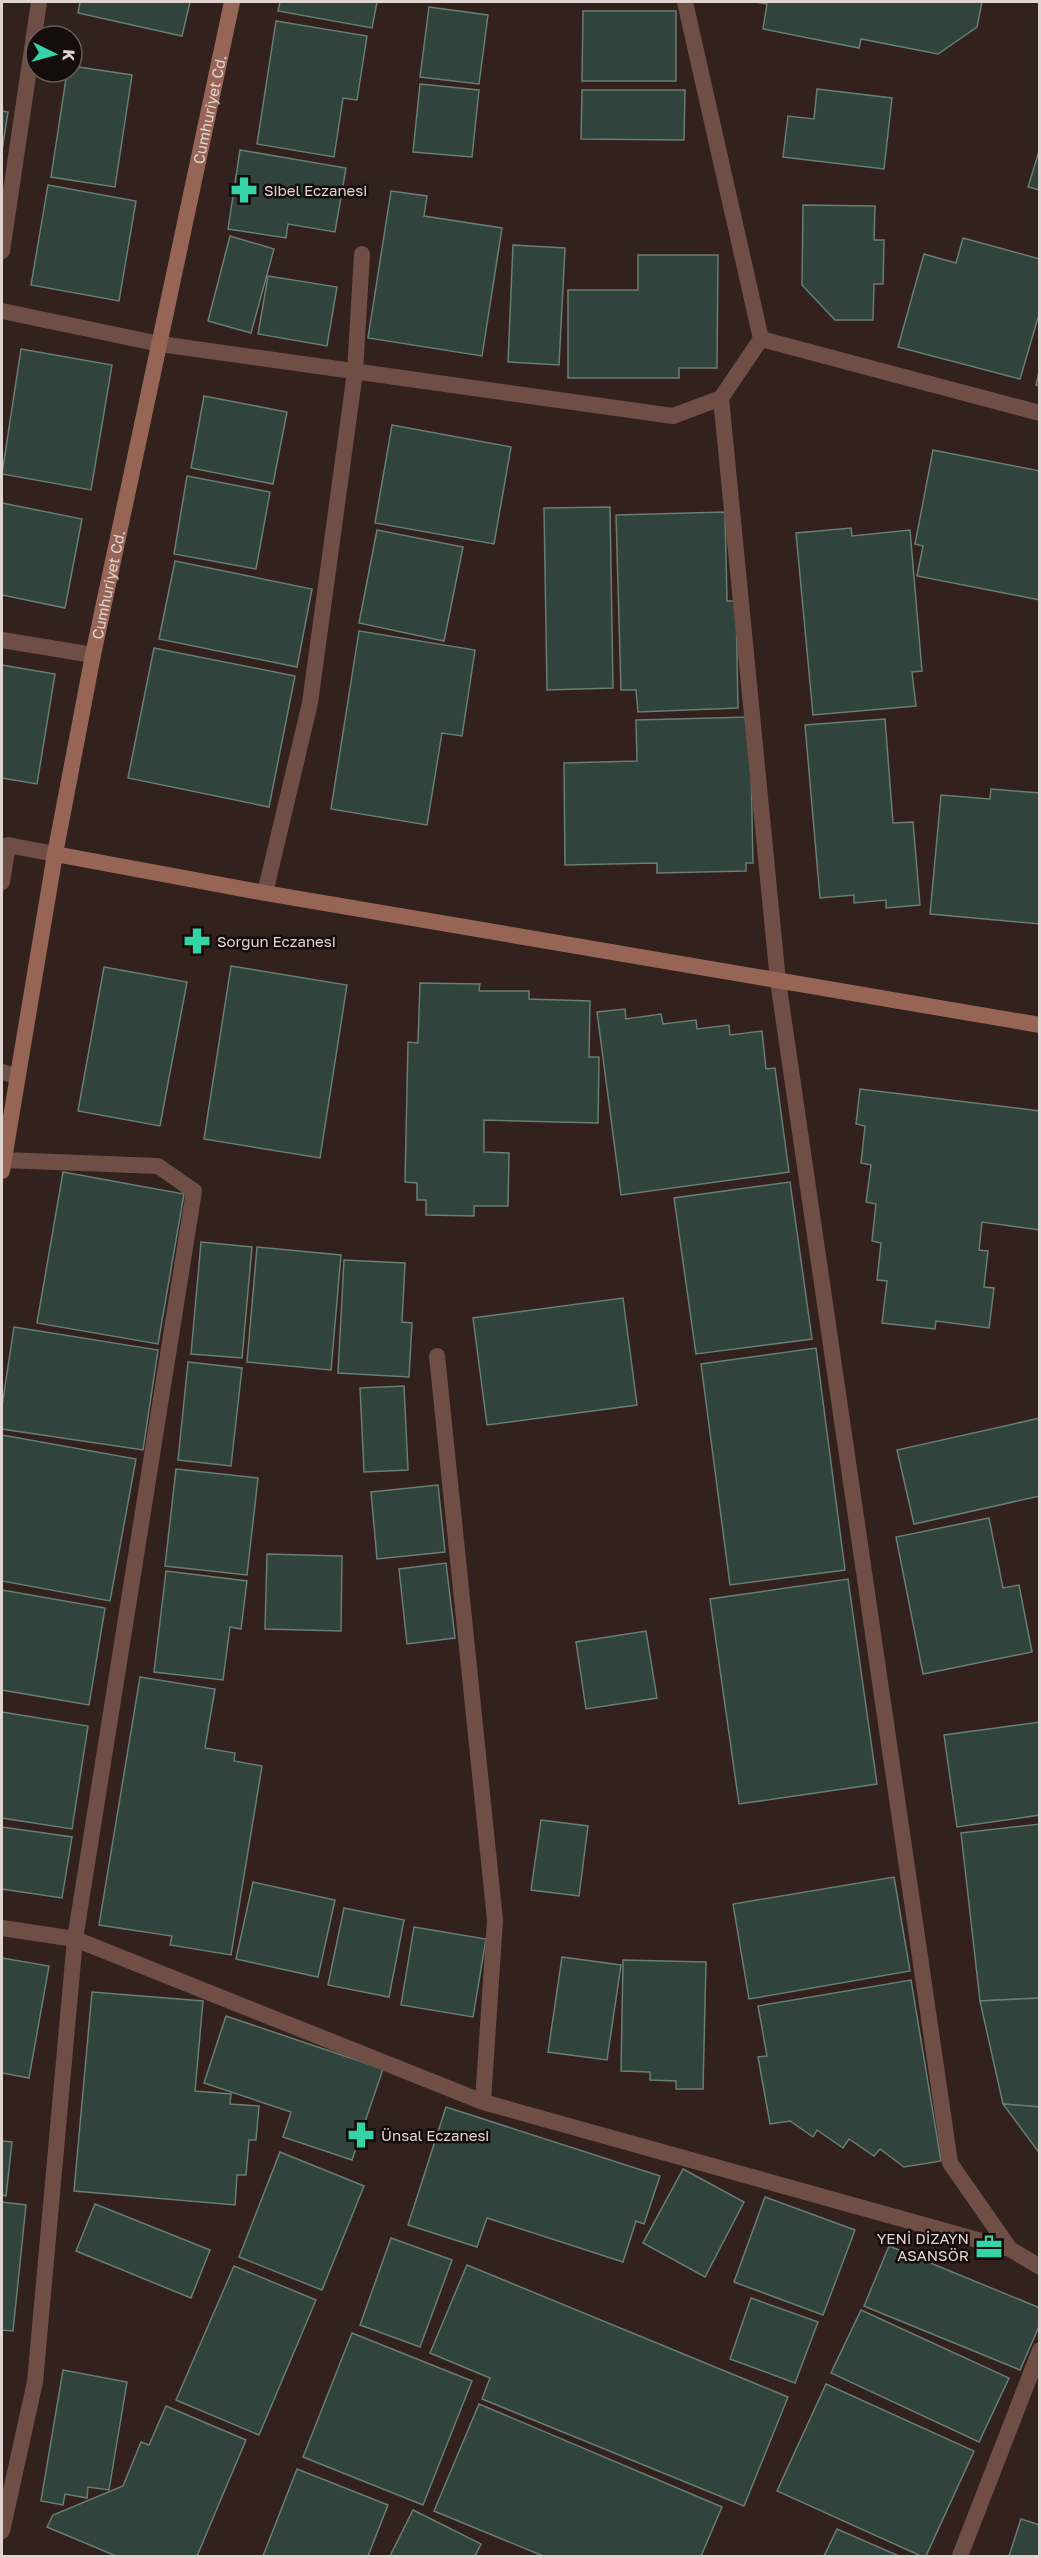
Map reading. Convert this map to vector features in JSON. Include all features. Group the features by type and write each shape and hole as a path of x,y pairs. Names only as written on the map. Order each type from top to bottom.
{"main road":[{"name":"Cumhuriyet Cd.","path":"2,1165 9,1074 55,854 93,655 232,2"},
{"path":"55,854 1040,1025"}],"street":[{"path":"2,251 39,2"},
{"path":"2,311 160,344 673,416 721,398 761,339 685,2"},
{"path":"266,892 310,703 355,372 362,254"},
{"path":"761,339 1040,413"},
{"path":"721,398 778,981 950,2163 1010,2249"},
{"path":"2,640 93,655"},
{"path":"2,882 8,845 55,854"},
{"path":"2,1165 158,1166 194,1191 75,1939 34,2382 2,2531"},
{"path":"437,1356 495,1920 483,2102"},
{"path":"2,1928 75,1939 483,2102 1010,2249 1040,2267"},
{"path":"960,2556 1040,2350"}],"building":[{"path":"80,2 190,2 182,36 78,13"},
{"path":"280,2 377,2 372,28 278,11"},
{"path":"756,2 982,2 977,27 938,54 861,39 859,48 763,29 767,4"},
{"path":"429,7 488,15 479,84 420,77"},
{"path":"583,11 676,11 676,81 582,81"},
{"path":"276,21 367,36 357,100 343,98 334,157 257,144"},
{"path":"84,68 132,75 115,187 51,177 65,84 84,84"},
{"path":"420,84 479,90 472,157 413,152"},
{"path":"817,89 892,98 884,169 783,157 788,116 814,119"},
{"path":"582,90 685,90 684,140 581,139"},
{"path":"2,111 8,112 2,151"},
{"path":"1040,148 1040,190 1028,187"},
{"path":"240,150 346,168 335,232 288,224 286,238 228,229"},
{"path":"48,185 136,201 119,301 31,285"},
{"path":"391,191 427,196 424,216 502,228 482,356 368,338"},
{"path":"803,205 875,206 874,240 884,240 883,284 874,284 873,320 835,320 802,285"},
{"path":"230,236 274,249 251,333 208,321"},
{"path":"963,238 1040,259 1040,311 1020,379 898,347 924,254 956,263"},
{"path":"513,245 565,248 559,365 508,362"},
{"path":"638,255 718,255 717,368 679,368 679,378 568,378 568,290 638,290"},
{"path":"268,276 337,287 327,346 258,334"},
{"path":"21,349 112,365 91,490 2,474"},
{"path":"1040,368 1040,386 1036,385"},
{"path":"204,396 287,412 273,484 191,468"},
{"path":"392,425 511,447 494,544 375,523"},
{"path":"933,450 1040,471 1040,600 917,576 923,546 915,544"},
{"path":"187,476 270,492 256,569 174,554"},
{"path":"2,503 82,519 65,608 2,595"},
{"path":"610,507 613,688 547,690 544,508"},
{"path":"725,512 727,601 736,601 738,708 638,712 636,690 621,690 616,515"},
{"path":"851,528 852,536 910,530 922,671 912,672 916,706 813,715 796,533"},
{"path":"377,530 463,547 444,641 359,623"},
{"path":"175,561 312,589 297,667 159,639"},
{"path":"359,631 475,650 462,736 442,733 427,825 331,809"},
{"path":"154,648 295,676 269,807 128,778"},
{"path":"2,665 55,674 37,784 2,778"},
{"path":"750,717 753,863 746,863 746,871 657,873 657,863 565,865 564,763 637,761 636,720"},
{"path":"885,719 893,823 913,822 920,905 886,908 886,900 854,903 854,895 820,898 805,725"},
{"path":"991,789 1040,793 1040,924 930,914 941,795 990,799"},
{"path":"231,966 347,985 320,1158 204,1139"},
{"path":"104,967 187,982 160,1126 78,1111"},
{"path":"420,983 480,984 479,991 529,991 529,999 590,1001 589,1057 599,1057 598,1123 484,1120 484,1152 509,1153 508,1206 474,1206 474,1216 426,1215 426,1200 417,1200 417,1183 405,1182 408,1042 418,1043"},
{"path":"625,1009 626,1019 661,1014 663,1024 696,1020 697,1029 729,1025 730,1035 762,1031 766,1069 775,1068 789,1172 621,1195 597,1012"},
{"path":"860,1089 1040,1111 1040,1230 982,1222 979,1250 988,1251 984,1287 994,1288 989,1328 936,1321 935,1329 882,1323 887,1281 877,1280 881,1243 872,1241 876,1204 866,1202 871,1165 861,1163 865,1126 856,1124"},
{"path":"63,1172 184,1194 158,1344 37,1323"},
{"path":"790,1182 812,1339 696,1354 674,1198"},
{"path":"201,1242 252,1247 242,1358 191,1354"},
{"path":"257,1247 341,1255 331,1370 247,1362"},
{"path":"344,1260 405,1263 402,1322 412,1323 409,1377 338,1373"},
{"path":"623,1298 637,1405 487,1425 473,1318"},
{"path":"14,1327 158,1350 143,1450 2,1429 2,1406"},
{"path":"816,1348 845,1570 730,1585 701,1364"},
{"path":"188,1362 242,1368 231,1466 178,1460"},
{"path":"404,1386 408,1470 364,1472 360,1388"},
{"path":"1040,1418 1040,1496 914,1524 897,1450"},
{"path":"2,1435 136,1459 110,1601 2,1581"},
{"path":"176,1469 258,1478 247,1575 165,1566"},
{"path":"438,1485 445,1552 377,1559 371,1492"},
{"path":"989,1518 1003,1588 1019,1585 1032,1652 923,1674 896,1537"},
{"path":"267,1554 342,1556 341,1631 265,1629"},
{"path":"446,1563 455,1638 407,1644 399,1569"},
{"path":"166,1571 247,1581 241,1629 230,1627 223,1680 154,1672"},
{"path":"848,1579 877,1784 739,1804 710,1599"},
{"path":"2,1590 105,1608 89,1705 2,1690"},
{"path":"646,1631 657,1698 586,1709 576,1642"},
{"path":"140,1677 215,1689 205,1748 235,1753 234,1761 262,1766 231,1955 170,1945 172,1936 99,1925"},
{"path":"2,1712 88,1726 72,1829 2,1818"},
{"path":"1040,1722 1040,1815 957,1827 944,1735"},
{"path":"541,1820 588,1826 579,1896 531,1890"},
{"path":"1040,1824 1040,1998 980,2001 961,1833"},
{"path":"2,1827 72,1837 62,1898 2,1889"},
{"path":"894,1877 910,1971 749,1999 733,1904"},
{"path":"253,1882 335,1900 318,1977 236,1959"},
{"path":"344,1908 404,1920 389,1997 328,1985"},
{"path":"414,1927 486,1939 473,2017 401,2005"},
{"path":"562,1957 621,1965 607,2060 548,2052"},
{"path":"2,1958 49,1966 29,2078 2,2073"},
{"path":"623,1960 706,1962 703,2089 676,2089 676,2081 650,2080 650,2072 621,2071"},
{"path":"911,1980 941,2161 904,2167 880,2149 874,2156 849,2139 843,2148 817,2130 813,2137 790,2121 770,2124 758,2057 767,2056 758,2006"},
{"path":"92,1992 203,2001 195,2091 231,2094 230,2104 259,2106 256,2140 249,2140 246,2175 237,2175 235,2205 74,2191"},
{"path":"1040,1998 1040,2107 1003,2104 980,2001"},
{"path":"226,2016 383,2069 352,2160 283,2137 291,2112 204,2083"},
{"path":"1003,2104 1040,2107 1040,2154"},
{"path":"446,2107 660,2176 644,2224 636,2221 623,2262 487,2218 477,2247 408,2225"},
{"path":"2,2141 12,2142 6,2196 2,2195"},
{"path":"280,2152 364,2186 322,2290 239,2257"},
{"path":"683,2169 744,2202 705,2277 643,2243"},
{"path":"765,2197 855,2230 823,2315 734,2282"},
{"path":"2,2202 26,2205 13,2331 2,2330"},
{"path":"95,2204 210,2250 191,2298 76,2251"},
{"path":"391,2238 452,2260 420,2347 360,2325"},
{"path":"889,2246 1040,2308 1040,2324 1020,2370 864,2306"},
{"path":"467,2265 788,2397 744,2506 482,2399 490,2378 430,2353"},
{"path":"234,2266 316,2300 259,2435 176,2400"},
{"path":"751,2298 818,2322 795,2383 730,2359"},
{"path":"861,2310 1009,2378 979,2442 831,2373"},
{"path":"352,2333 472,2381 423,2505 303,2457"},
{"path":"63,2370 127,2382 109,2490 88,2487 87,2498 65,2494 63,2505 41,2501"},
{"path":"826,2384 974,2451 926,2556 921,2556 777,2491"},
{"path":"479,2404 722,2507 701,2556 543,2556 434,2511"},
{"path":"166,2406 246,2440 197,2556 116,2556 47,2527 53,2515 123,2486 141,2442 149,2445"},
{"path":"297,2469 388,2505 368,2556 263,2556"},
{"path":"413,2510 481,2544 475,2556 390,2556"},
{"path":"1021,2519 1040,2525 1040,2556 1009,2556"},
{"path":"837,2529 899,2556 824,2556"}],"place":[{"name":"Sibel Eczanesi","path":"244,190"},
{"name":"Sorgun Eczanesi","path":"197,941"},
{"name":"Ünsal Eczanesi","path":"361,2135"},
{"name":"YENİ DİZAYN ASANSÖR","path":"989,2247"}]}
